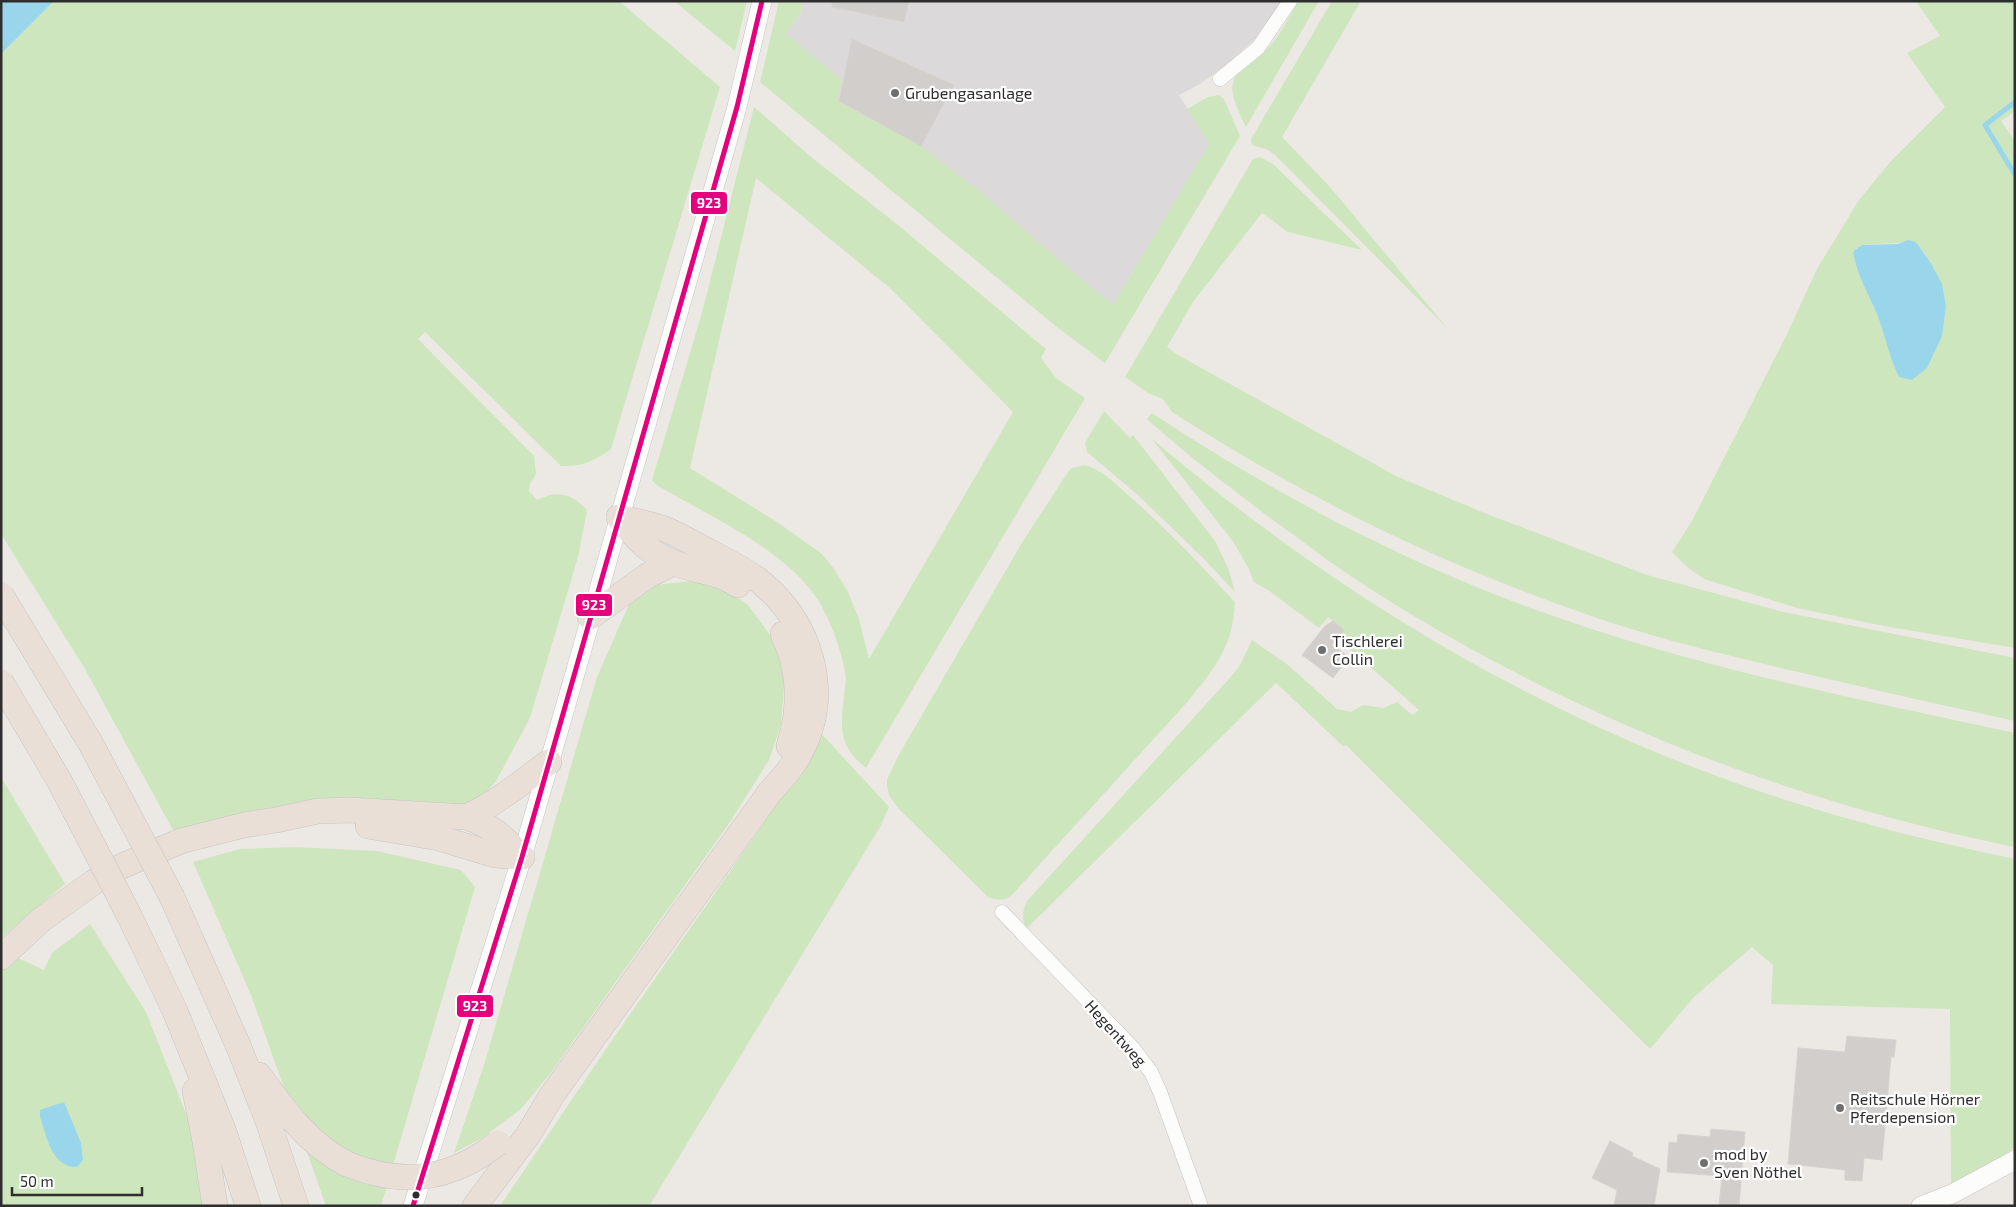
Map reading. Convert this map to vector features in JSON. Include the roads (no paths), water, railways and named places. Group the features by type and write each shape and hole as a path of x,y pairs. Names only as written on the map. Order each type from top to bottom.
{"highway":[{"path":"619,517 651,552 673,563 708,571 731,580 752,595 769,613 784,635 794,659 797,703 790,744 770,792"},
{"path":"475,1206 528,1135 552,1095 770,792 789,771 802,749 810,730 815,708 816,684 810,654 798,627 781,602 763,584 738,567 665,530 619,517"},
{"path":"590,617 646,576 673,563"},
{"path":"1,595 90,744 172,896 238,1045 268,1121 296,1206"},
{"path":"1,682 60,782 130,917 174,1011 224,1132 248,1206"},
{"path":"466,817 501,798 549,762"},
{"path":"1,957 41,920 67,900 122,866 182,841 244,825 318,811 350,810 466,817 484,823 500,834 522,856"},
{"path":"276,820 317,825 379,827 439,838 494,855 522,856"},
{"path":"174,1011 190,1069 205,1141 215,1206"},
{"path":"238,1045 301,1129 331,1156 347,1164 381,1175 417,1177 435,1175 460,1167 484,1154 552,1095"}],"main road":[{"path":"413,1206 522,856 723,154 762,1"},
{"path":"1921,1206 1952,1194 2015,1160"}],"street":[{"path":"1220,80 1258,48 1290,1"},
{"name":"Hegentweg","path":"1002,912 1132,1047 1151,1072 1201,1206"}],"water":[{"path":"1,1 54,1 1,54"},
{"path":"1908,240 1916,242 1932,265 1942,284 1946,306 1942,336 1927,368 1912,380 1899,377 1892,362 1877,314 1860,277 1853,252 1862,245 1898,244"},
{"path":"64,1102 81,1143 83,1160 77,1167 68,1166 61,1162 51,1150 40,1117 40,1110"}],"waterway":[{"path":"2015,102 1985,125 2015,175"}],"place":[{"name":"Grubengasanlage","path":"895,93"},
{"name":"Tischlerei Collin","path":"1322,650"},
{"name":"Reitschule Hörner Pferdepension","path":"1840,1108"},
{"name":"mod by Sven Nöthel","path":"1704,1163"}]}
